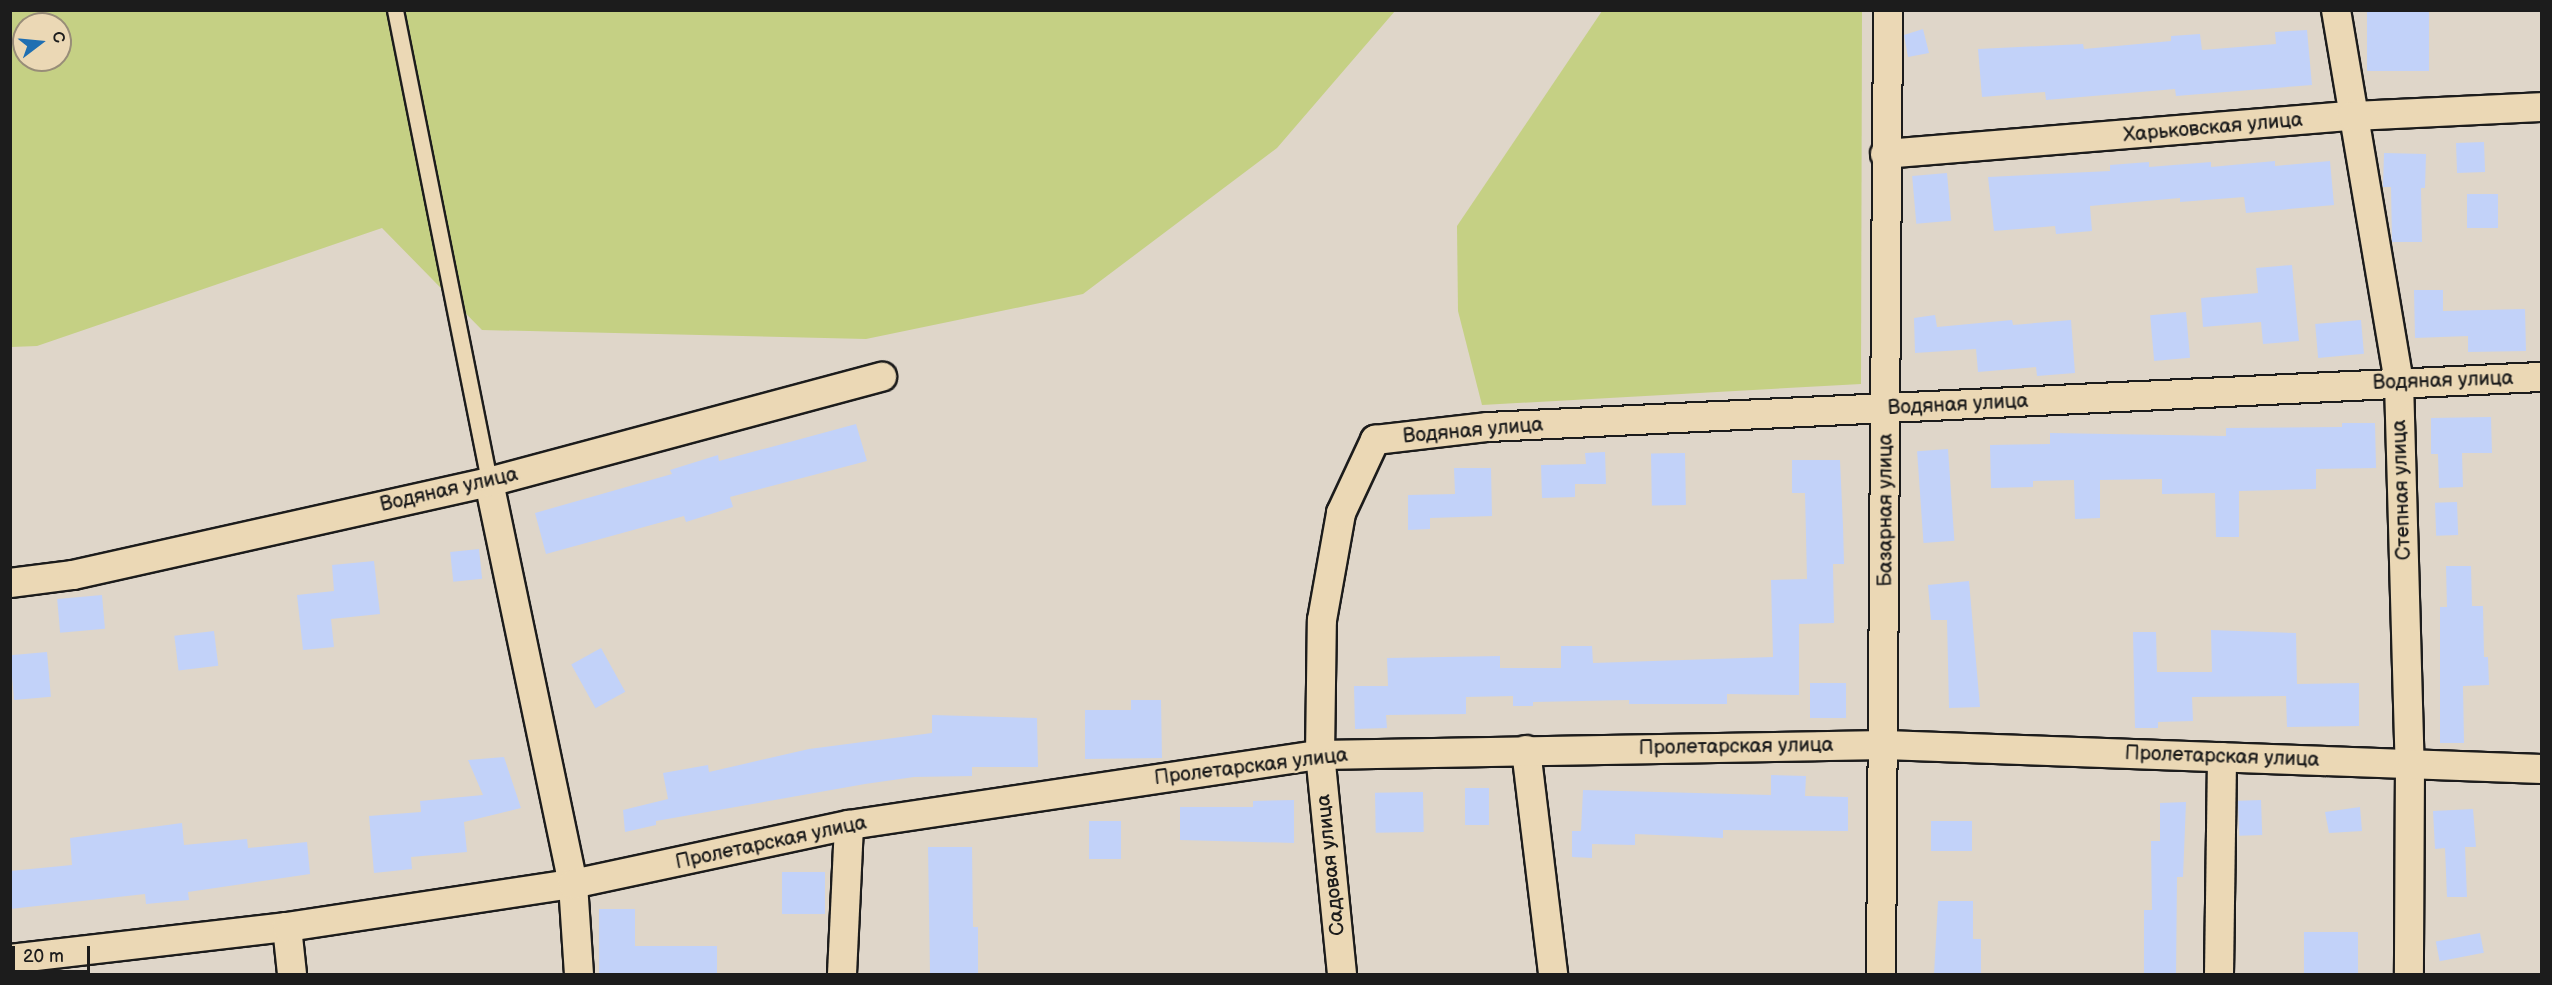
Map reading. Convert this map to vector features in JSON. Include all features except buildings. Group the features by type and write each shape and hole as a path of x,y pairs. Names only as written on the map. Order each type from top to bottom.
{"street":[{"name":"Базарная улица","path":"1881,975 1885,745 1887,409 1885,154 1888,10"},
{"name":"Степная улица","path":"2337,10 2352,116 2399,382 2410,765 2409,975"},
{"name":"Харьковская улица","path":"1885,154 2352,116 2541,107"},
{"name":"Водяная улица","path":"10,583 73,575 489,482 882,377"},
{"name":"Водяная улица","path":"1375,440 1488,427 2541,377"},
{"name":"Садовая улица","path":"1342,975 1320,754 1322,620 1341,513 1375,440"},
{"path":"489,482 573,884 579,975"},
{"name":"Пролетарская улица","path":"10,959 287,927 573,884 849,825 1320,754 1885,745 2541,769"},
{"path":"1526,750 1552,975"},
{"path":"2219,975 2222,757"},
{"path":"842,975 849,825"},
{"path":"287,927 292,975"}],"lane":[{"path":"395,10 489,482"}],"green space":[{"path":"11,11 1395,11 1277,148 1083,294 866,339 482,330 382,228 37,346 11,347"},
{"path":"1602,11 1862,11 1861,384 1482,405 1458,311 1457,226"}]}
